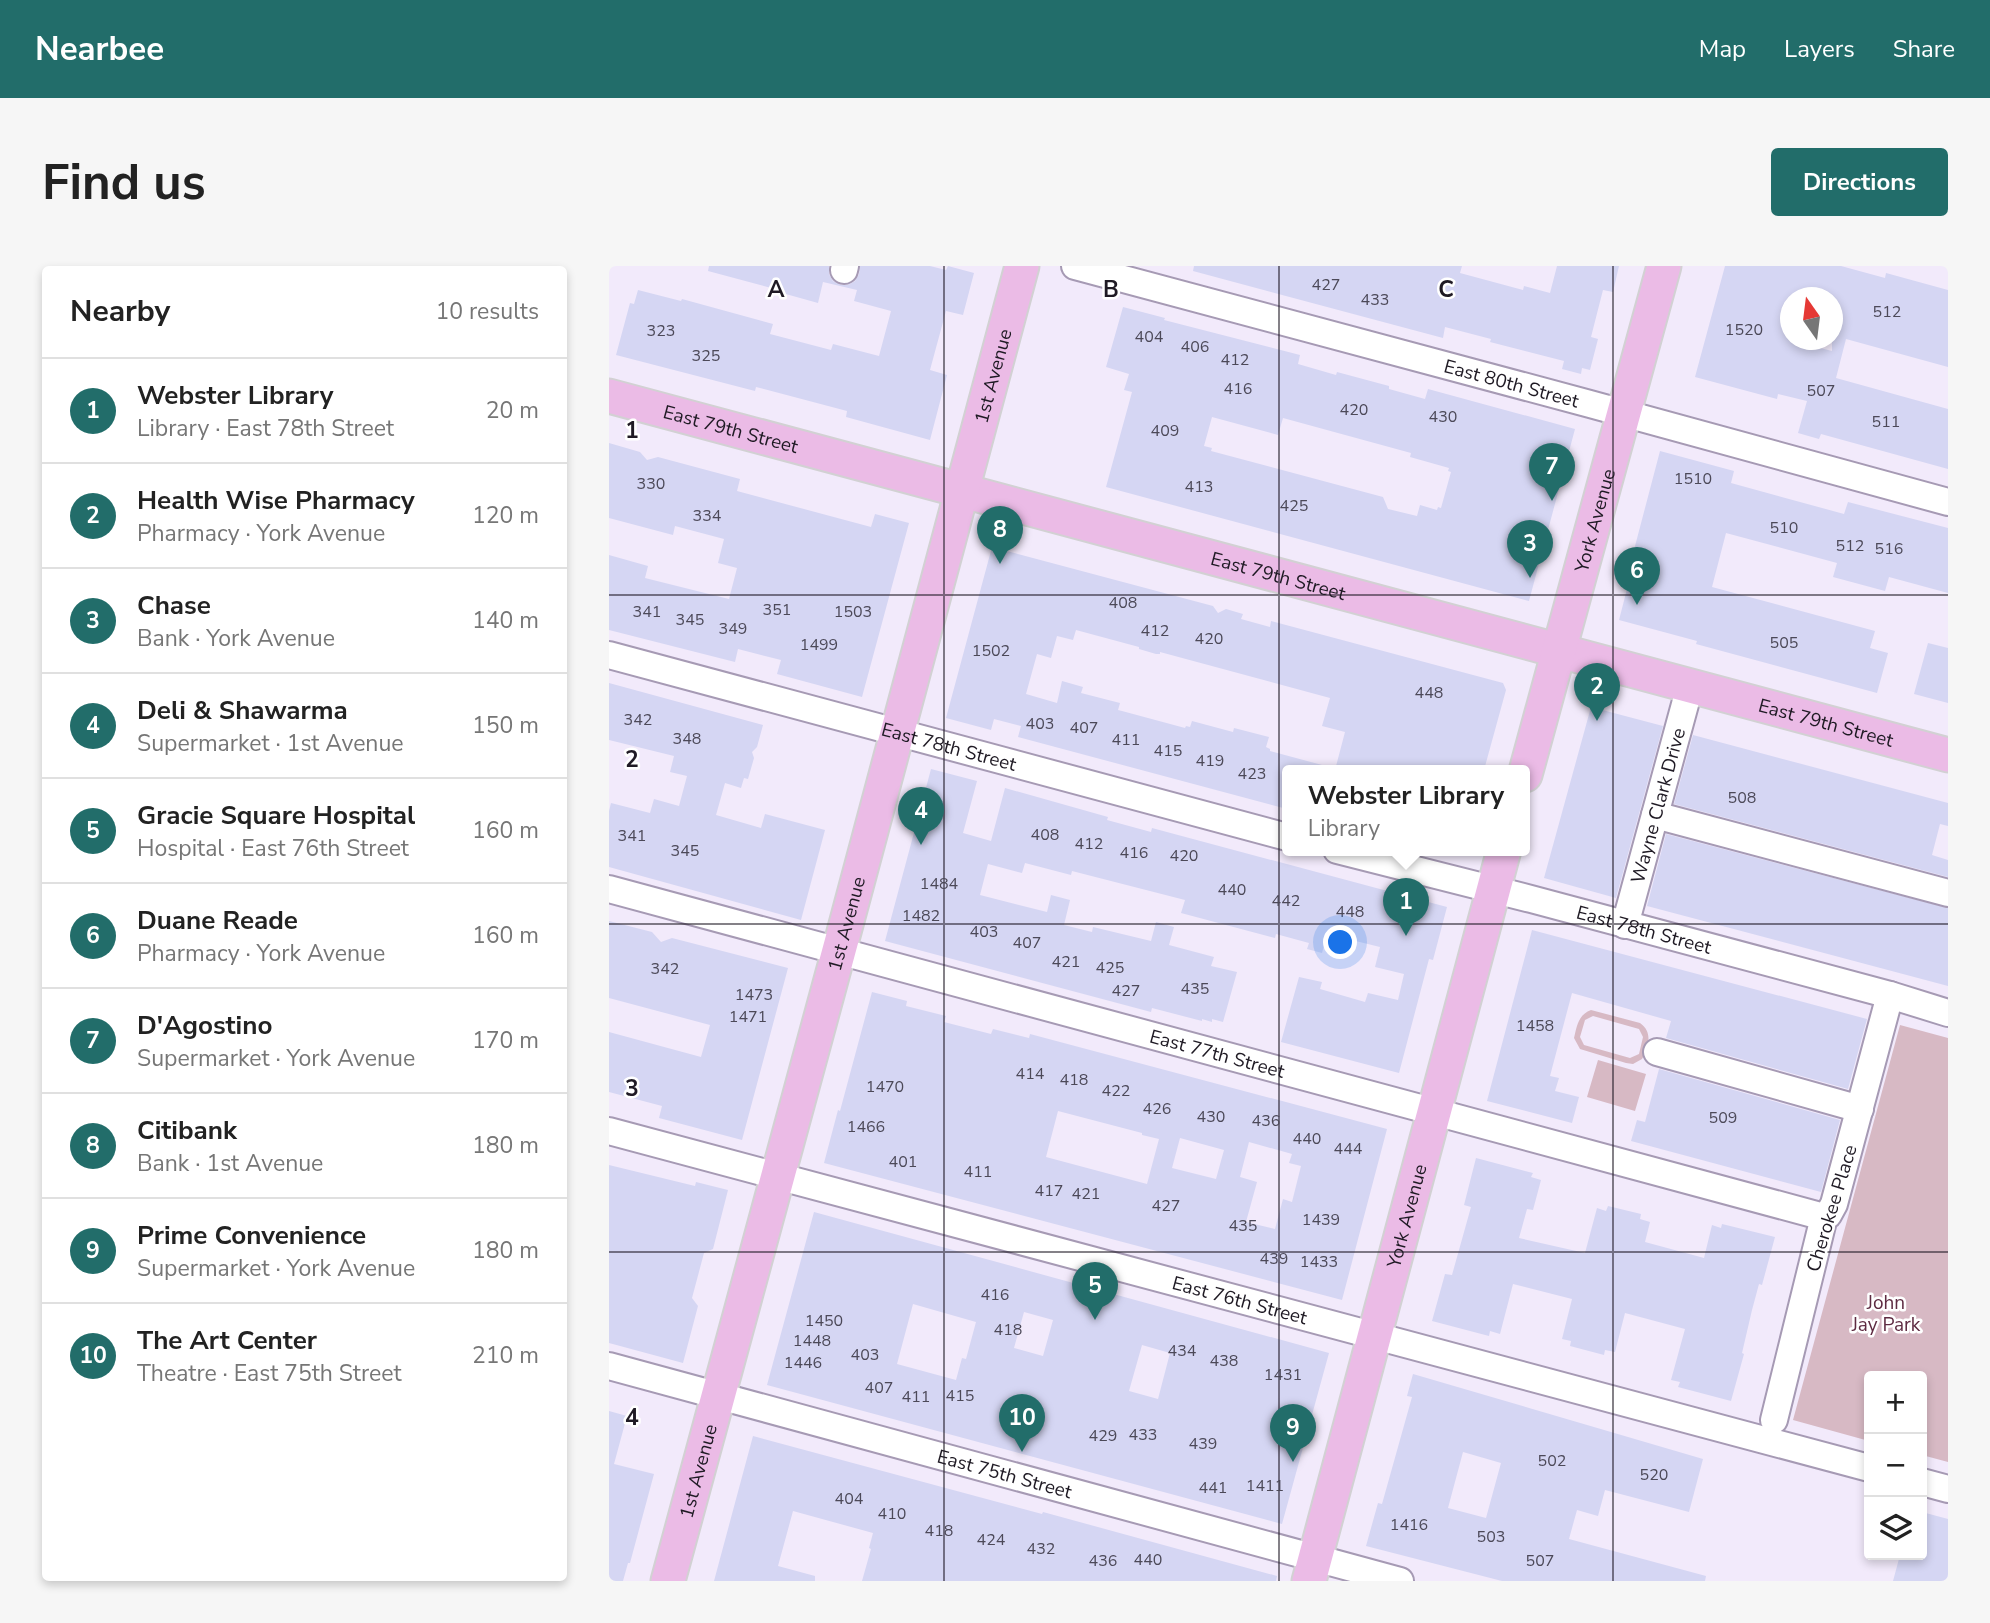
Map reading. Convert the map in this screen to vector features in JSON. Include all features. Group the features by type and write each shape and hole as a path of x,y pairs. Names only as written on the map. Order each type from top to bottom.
{"main road":[{"name":"1st Avenue","path":"668,1581 1022,266"},
{"name":"York Avenue","path":"1528,765 1664,266"},
{"name":"East 79th Street","path":"609,396 1948,755"},
{"name":"York Avenue","path":"1312,1570 1502,856"}],"street":[{"name":"East 80th Street","path":"1075,266 1948,502"},
{"name":"East 78th Street","path":"609,655 1282,836"},
{"name":"Wayne Clark Drive","path":"1625,925 1690,686"},
{"path":"1655,815 1948,893"},
{"name":"East 78th Street","path":"1360,856 1890,995 1948,1013"},
{"name":"East 77th Street","path":"609,889 1824,1217"},
{"name":"Cherokee Place","path":"1774,1420 1824,1217 1834,1204 1890,995"},
{"path":"1657,1052 1860,1109"},
{"name":"East 76th Street","path":"609,1131 1864,1467"},
{"name":"East 75th Street","path":"609,1366 718,1395 1312,1570 1400,1581"},
{"path":"1927,1483 1948,1489"}],"green space":[{"path":"1591,1010 1640,1023 1647,1031 1649,1040 1642,1059 1633,1064 1626,1063 1580,1049 1574,1038 1579,1021","holes":["1593,1016 1639,1029 1643,1037 1639,1054 1630,1058 1584,1045 1580,1037 1585,1020"]},
{"name":"John Jay Park","path":"1900,1025 1948,1038 1948,1462 1927,1456 1927,1371 1864,1371 1864,1440 1793,1420"},
{"path":"1598,1060 1646,1074 1635,1111 1587,1097"}],"building":[{"path":"709,266 829,266 833,281 841,285 855,281 860,266 930,266 946,270 948,266 974,273 963,315 946,311 930,370 947,375 930,440 846,417 847,411 756,387 755,391 616,355 630,303 634,304 638,290 773,324 770,334 831,350 833,344 879,356 891,311 854,301 857,290 823,282 818,303 708,271"},
{"path":"1194,266 1462,266 1460,273 1523,290 1524,286 1550,293 1557,266 1619,266 1613,292 1603,290 1591,337 1598,339 1590,370 1582,368 1581,374 1562,369 1564,361 1490,342 1491,339 1445,327 1443,338 1193,271"},
{"path":"1725,266 1841,266 1885,278 1886,273 1948,290 1948,367 1846,339 1836,378 1948,409 1948,469 1821,434 1819,439 1798,433 1807,401 1778,394 1777,399 1695,377"},
{"path":"1123,307 1300,355 1298,364 1336,375 1337,372 1389,386 1389,389 1425,399 1428,389 1575,429 1529,601 1106,487 1132,392 1124,390 1129,374 1106,367","holes":["1212,417 1278,435 1283,418 1411,453 1410,457 1449,468 1448,471 1451,472 1441,508 1438,507 1437,510 1420,505 1417,516 1388,509 1383,497 1211,451 1212,448 1204,446"]},
{"path":"609,443 640,452 647,460 658,457 740,479 737,491 871,527 875,514 909,523 862,697 777,674 781,660 738,649 735,662 609,630 609,555 648,566 645,578 729,599 737,568 718,563 724,539 675,526 673,535 609,518"},
{"path":"1660,451 1734,471 1731,483 1844,514 1848,502 1948,528 1948,593 1889,577 1885,591 1833,577 1837,563 1726,533 1712,587 1875,631 1870,648 1888,653 1877,693 1696,644 1697,641 1619,620 1627,589 1624,588"},
{"path":"992,547 1213,606 1218,613 1226,609 1243,614 1241,619 1270,627 1271,621 1503,683 1506,690 1485,765 1336,765 1345,732 1322,726 1330,698 1160,652 1156,654 1076,630 1073,640 1057,636 1051,658 1037,654 1026,694 1057,703 1062,681 1083,687 1081,693 1120,703 1118,710 1185,728 1190,727 1192,721 1233,732 1234,728 1269,737 1266,747 1270,751 1322,765 1282,765 1282,808 1018,737 1021,726 994,719 991,730 946,718"},
{"path":"1928,643 1948,648 1948,703 1914,694"},
{"path":"609,683 763,725 757,747 752,752 754,758 748,779 744,778 741,788 725,783 716,815 761,828 765,814 825,830 801,920 609,867 611,803 650,813 654,799 679,806 687,776 670,772 674,756 609,740"},
{"path":"1591,707 1663,726 1616,898 1544,878"},
{"path":"1693,735 1948,803 1948,826 1940,824 1932,855 1948,860 1948,877 1674,804"},
{"path":"931,769 977,781 963,833 991,841 1005,788 1151,832 1152,828 1447,907 1433,960 1429,959 1399,1073 1281,1042 1299,977 1322,982 1320,989 1365,1002 1368,993 1398,1000 1404,974 1375,967 1380,947 1327,934 1322,953 1307,949 1309,943 1276,934 1275,938 1181,913 1185,900 1072,871 1071,875 1025,863 1022,873 988,864 980,895 1047,912 1051,895 1070,900 1064,925 1092,932 1093,927 1151,941 1156,922 1174,927 1169,945 1214,957 1211,966 1237,972 1223,1022 1212,1019 1212,1022 1202,1021 1152,1008 1151,1012 885,941"},
{"path":"1666,834 1948,908 1948,986 1647,906"},
{"path":"609,921 652,932 661,942 672,938 788,968 742,1140 659,1118 662,1106 609,1092 609,1032 701,1057 710,1025 609,998"},
{"path":"1532,930 1867,1019 1848,1089 1666,1038 1671,1021 1572,993 1550,1076 1559,1078 1555,1091 1579,1097 1572,1123 1487,1101"},
{"path":"872,992 907,1001 906,1006 946,1016 944,1022 991,1034 993,1029 1029,1038 1030,1034 1387,1129 1342,1300 824,1163 838,1110 840,1111","holes":["1058,1111 1159,1139 1147,1184 1046,1157","1180,1138 1224,1150 1216,1179 1172,1168","1249,1142 1292,1154 1289,1163 1301,1166 1292,1202 1283,1199 1275,1229 1246,1222 1257,1182 1240,1177"]},
{"path":"1659,1069 1840,1120 1821,1192 1631,1141 1637,1120 1645,1122"},
{"path":"1476,1158 1533,1173 1531,1177 1541,1180 1533,1210 1527,1209 1519,1238 1585,1253 1597,1208 1606,1211 1608,1206 1641,1214 1640,1219 1650,1222 1645,1242 1704,1258 1712,1225 1721,1228 1722,1224 1775,1237 1752,1310 1731,1401 1678,1387 1680,1382 1671,1380 1685,1329 1625,1313 1615,1352 1605,1350 1604,1355 1570,1346 1571,1341 1562,1339 1572,1299 1513,1284 1500,1334 1490,1331 1489,1336 1432,1321 1445,1274 1452,1275 1471,1207 1464,1205"},
{"path":"609,1165 695,1186 696,1182 728,1190 713,1249 704,1253 692,1298 698,1306 683,1363 609,1343"},
{"path":"814,1212 1329,1353 1282,1524 767,1385","holes":["913,1304 976,1322 966,1359 962,1358 956,1380 897,1364","1024,1312 1053,1320 1043,1356 1014,1348","1142,1345 1170,1353 1158,1399 1129,1391"]},
{"path":"1413,1374 1703,1459 1689,1512 1605,1490 1598,1516 1577,1510 1569,1539 1706,1576 1705,1581 1502,1581 1366,1546 1378,1503 1382,1504 1412,1397 1407,1396","holes":["1463,1452 1501,1463 1486,1518 1448,1508"]},
{"path":"609,1411 627,1416 614,1464 654,1474 623,1581 609,1581"},
{"path":"753,1436 1277,1576 1276,1581 862,1581 873,1533 793,1511 778,1566 815,1576 815,1581 714,1581"},
{"path":"1927,1513 1948,1519 1948,1581 1893,1581 1899,1560 1927,1560"}],"place":[{"name":"D'Agostino","path":"1552,501"},
{"name":"Citibank","path":"1000,564"},
{"name":"Chase","path":"1530,578"},
{"name":"Duane Reade","path":"1637,605"},
{"name":"Health Wise Pharmacy","path":"1597,721"},
{"name":"Deli & Shawarma","path":"921,845"},
{"name":"Webster Library","path":"1406,936"},
{"name":"Gracie Square Hospital","path":"1095,1320"},
{"name":"The Art Center","path":"1022,1452"},
{"name":"Prime Convenience","path":"1293,1462"}]}
